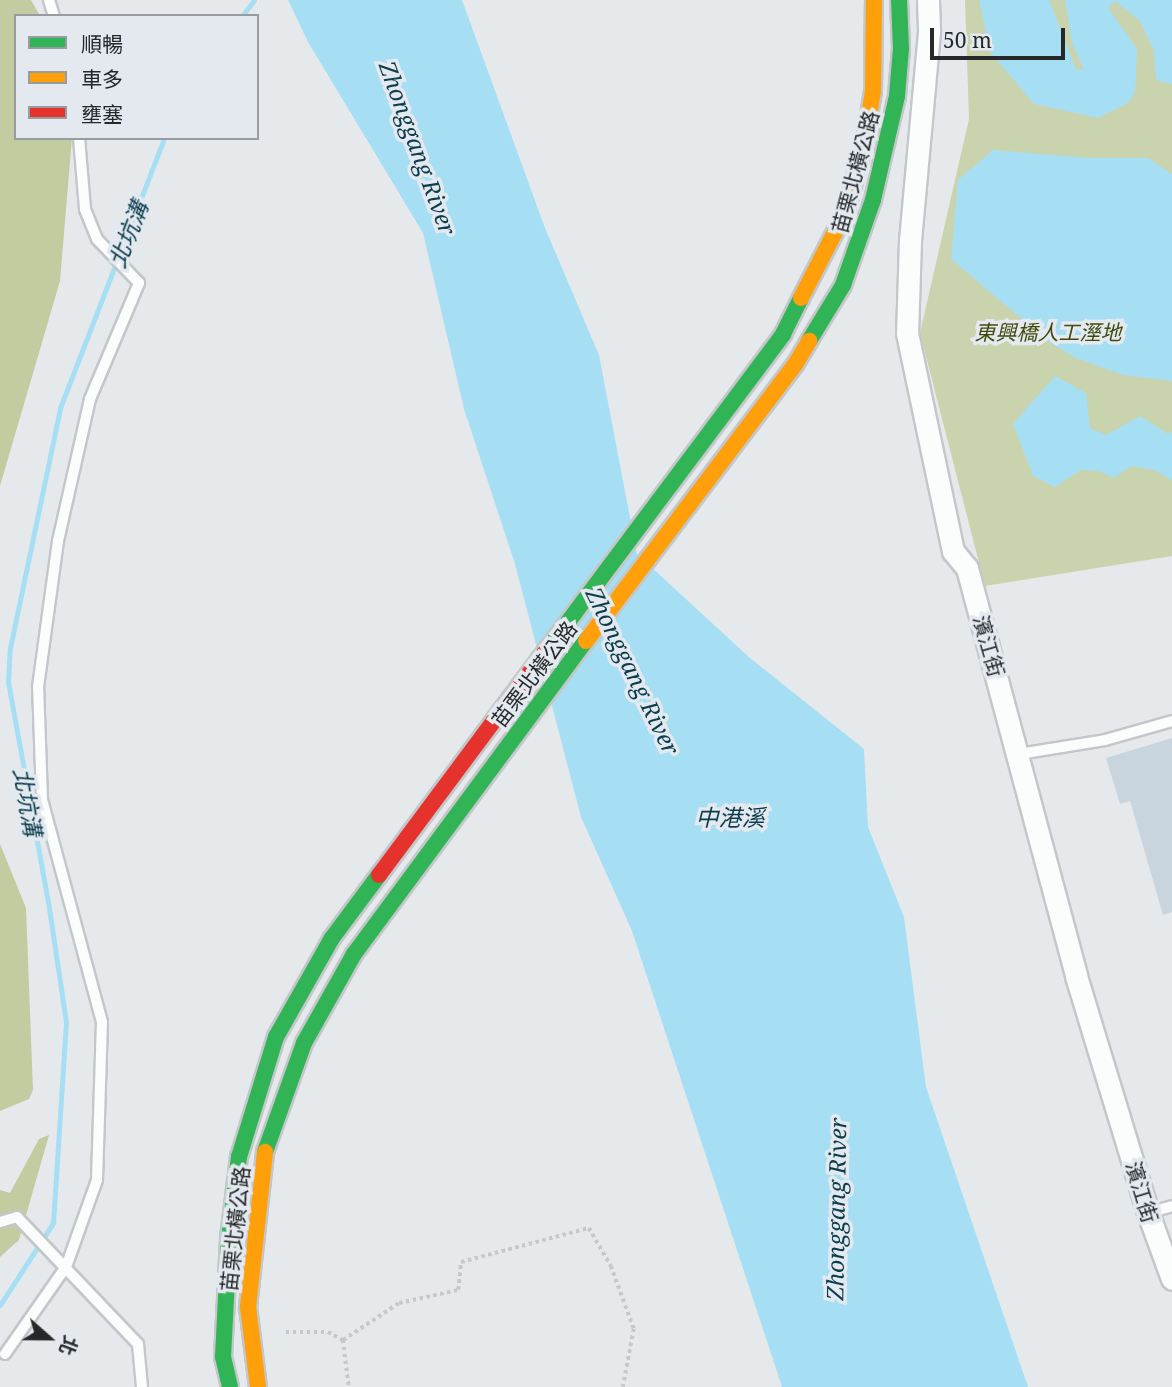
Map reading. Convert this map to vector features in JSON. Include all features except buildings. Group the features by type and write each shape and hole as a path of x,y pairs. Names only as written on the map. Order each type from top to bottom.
{"main road":[{"name":"苗栗北橫公路","path":"230,1387 223,1357 229,1238 239,1157 275,1037 332,937 783,334 846,209 866,135 873,91 874,0"},
{"name":"苗栗北橫公路","path":"258,1387 248,1307 262,1160 304,1043 362,943 490,768 796,363 843,285 873,200 897,96 901,48 899,0"}],"street":[{"name":"濱江街","path":"928,0 929,32 910,240 907,333 953,551 967,568 1019,754 1076,976 1148,1213 1172,1279"}],"lane":[{"path":"5,1354 66,1267 97,1180 102,1022 42,799 38,687 58,541 90,399 139,283 97,239 85,209 79,140"},
{"path":"1019,754 1105,740 1172,721"},
{"path":"1148,1213 1172,1206"},
{"path":"0,1222 17,1217 138,1344 142,1387"}],"path":[{"path":"343,1340 399,1303 458,1290 461,1262 589,1228 611,1266 634,1329 623,1387"},
{"path":"286,1332 328,1332 343,1340"},
{"path":"343,1340 349,1387"}],"green space":[{"path":"0,0 31,0 39,14 14,14 14,140 72,140 60,281 0,486"},
{"name":"東興橋人工溼地","path":"965,0 1172,0 1172,556 985,586 920,333 969,119"},
{"path":"0,844 26,908 33,1090 29,1099 0,1111"},
{"path":"49,1135 19,1240 0,1257 0,1190 10,1193 39,1139"}],"water":[{"name":"中港溪","path":"288,0 462,0 545,228 599,355 637,554 750,658 864,749 868,827 904,917 926,1087 1028,1387 782,1387 632,931 581,817 515,564 464,409 423,233 308,42"},
{"path":"979,0 1049,0 1076,69 1084,70 1072,43 1065,0 1172,0 1172,84 1156,80 1154,51 1140,21 1115,1 1108,8 1137,49 1135,92 1128,103 1098,118 1034,104 990,52"},
{"path":"993,150 1090,158 1148,158 1172,174 1172,381 1123,375 1076,358 1049,342 951,259 958,180"},
{"path":"1055,376 1086,393 1090,428 1106,435 1140,416 1168,434 1172,432 1172,480 1154,470 1131,466 1114,478 1099,471 1081,470 1055,487 1033,476 1013,424"}],"waterway":[{"name":"北坑溝","path":"244,14 254,0"},
{"name":"北坑溝","path":"0,1305 53,1223 66,1022 48,902 8,682 10,648 60,408 163,140"}],"traffic: fast":[{"path":"809,341 843,285 873,200 897,96 901,48 899,0"},
{"path":"550,646 783,334 801,298"},
{"path":"265,1152 304,1043 354,954 586,641"},
{"path":"230,1387 223,1357 229,1238 239,1157 276,1037 332,938 379,875"}],"traffic: slow":[{"path":"801,298 847,209 866,135 873,91 874,0"},
{"path":"586,641 796,363 809,341"},
{"path":"258,1387 248,1307 265,1152"}],"traffic: jam":[{"path":"379,875 550,646"}],"water label":[{"name":"Zhonggang River","path":"418,148"},
{"name":"Zhonggang River","path":"633,671"},
{"name":"Zhonggang River","path":"836,1209"}]}
